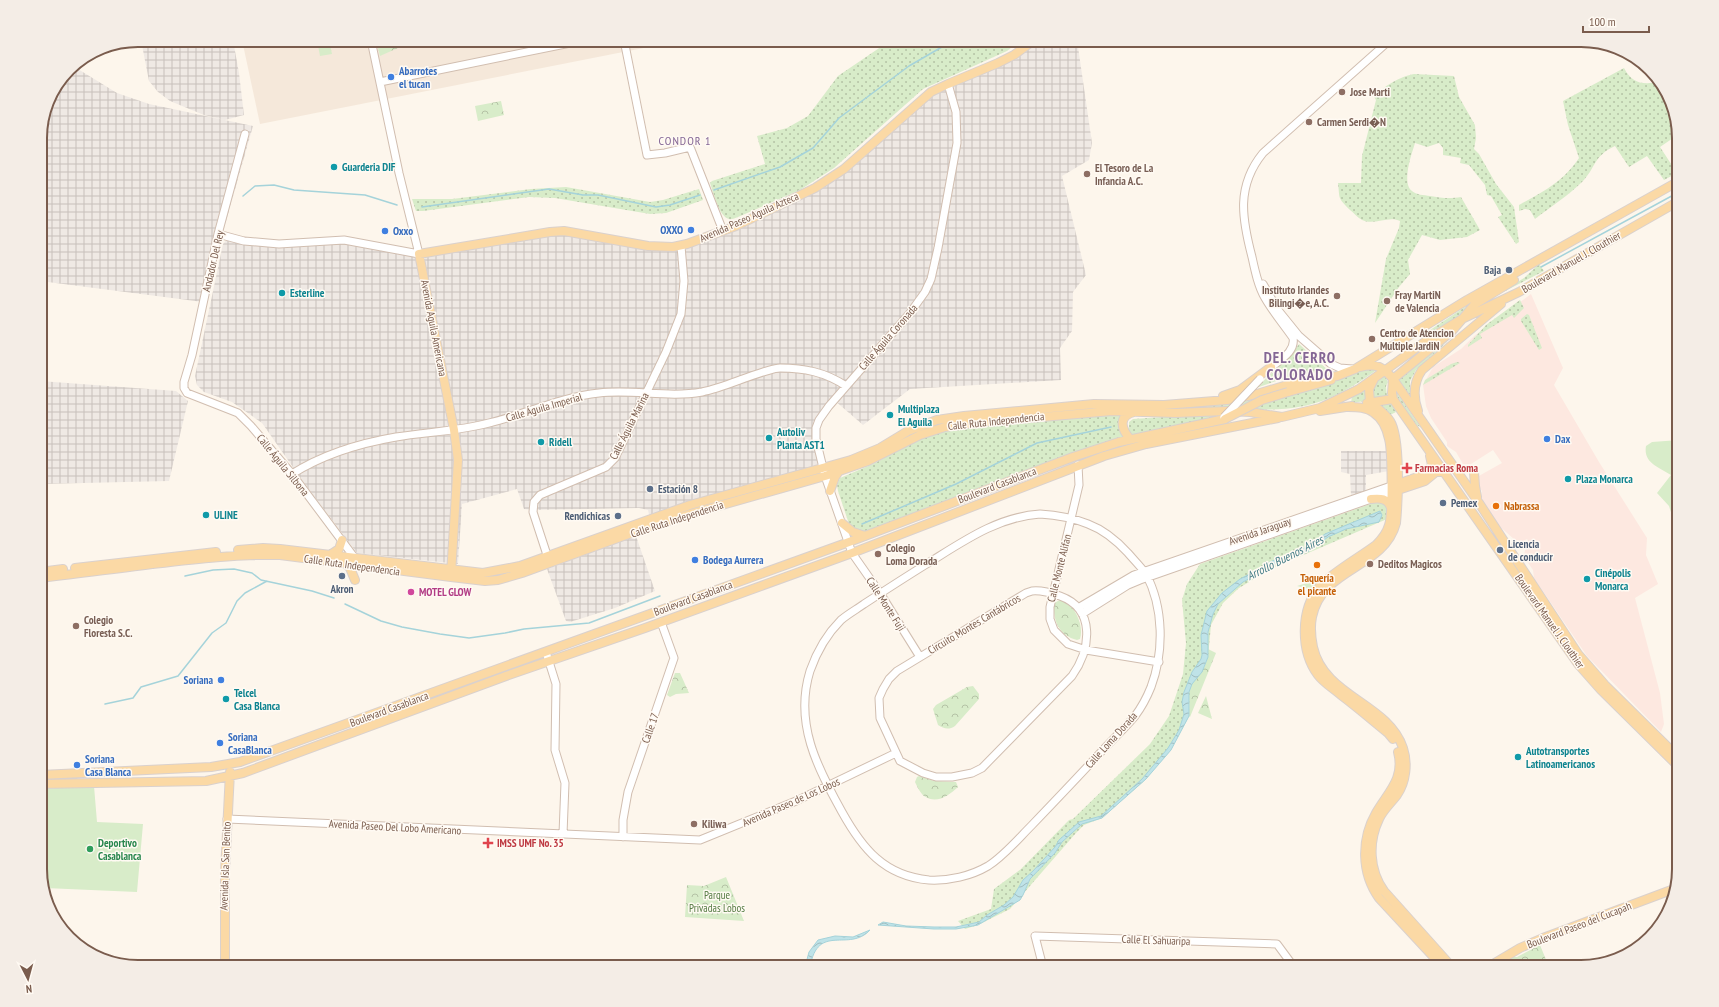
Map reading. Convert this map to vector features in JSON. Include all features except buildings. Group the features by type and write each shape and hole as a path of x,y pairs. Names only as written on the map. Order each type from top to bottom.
{"main road":[{"name":"Avenida Paseo Aguila Azteca","path":"420,254 550,232 564,231 660,248 680,246 723,231 822,184 844,169 924,97 948,84 998,63 1014,55 1025,47"},
{"name":"Boulevard Manuel J. Clouthier","path":"1187,404 1242,398 1294,383 1337,376 1355,369 1467,300 1672,185"},
{"name":"Boulevard Manuel J. Clouthier","path":"1308,411 1334,402 1386,370 1426,341 1462,319 1509,297 1672,204"},
{"name":"Avenida Aguila Americana","path":"420,254 454,430 458,460 452,574"},
{"name":"Boulevard Manuel J. Clouthier","path":"1393,379 1452,332 1475,304 1520,275 1527,267"},
{"path":"1422,423 1414,396 1417,379 1422,370 1509,297"},
{"name":"Boulevard Manuel J. Clouthier","path":"1355,369 1371,366 1381,367 1386,370 1479,504 1578,654 1601,680 1672,751"},
{"path":"1187,404 1202,398 1233,394 1245,387 1271,367"},
{"name":"Boulevard Casablanca","path":"47,775 230,765 259,756 865,536 1073,457 1130,440 1222,420 1262,400 1313,386 1337,376"},
{"path":"1370,402 1370,389 1375,377"},
{"path":"1308,411 1317,412 1393,399 1393,379"},
{"name":"Boulevard Manuel J. Clouthier","path":"1393,399 1403,416 1507,560 1582,668 1672,761"},
{"path":"1370,402 1386,415 1391,422 1397,444 1394,488 1394,530 1385,544 1376,553 1329,585 1321,594 1313,615 1311,633 1316,658 1323,672 1386,723 1401,743 1406,765 1403,781 1398,793 1379,819 1375,831 1372,851 1373,869 1384,891 1446,960"},
{"name":"Calle Ruta Independencia","path":"47,571 174,556 262,548 355,558 452,574 484,581 498,580 515,576 549,560 690,505 824,472 885,445 923,424 950,417 1094,404 1187,404"},
{"path":"1036,417 1065,409 1081,407 1109,406 1150,408 1154,407 1154,405"},
{"path":"1348,407 1361,408 1374,412 1385,425 1391,447 1394,488"},
{"name":"Calle Ruta Independencia","path":"549,560 683,517 815,479 824,472 839,471 868,461 934,429 957,424 1096,412 1175,414 1226,410 1282,417 1308,411"},
{"path":"1130,440 1122,430 1123,423 1126,416 1135,412"},
{"path":"1391,422 1396,416 1403,416"},
{"name":"Boulevard Casablanca","path":"47,784 206,781 230,776 260,767 852,552 1078,465 1138,446 1282,417"},
{"path":"1429,453 1432,465 1429,474"},
{"path":"815,479 821,481 830,490 839,471"},
{"name":"Avenida Jaraguay","path":"1394,488 1429,474 1443,472"},
{"path":"1474,472 1479,504"},
{"name":"Avenida Jaraguay","path":"1394,488 1425,481 1429,474"},
{"path":"1419,483 1406,491 1394,508 1390,523 1382,538 1376,545 1328,579 1318,588 1308,612 1305,624 1305,637 1310,660 1318,675 1388,733 1398,748 1400,768 1395,786 1376,812 1369,828 1365,856 1366,871 1370,885 1379,898 1437,960"},
{"path":"1371,499 1384,499 1394,508"},
{"path":"842,523 853,532 865,536"},
{"path":"330,555 339,548 342,540"},
{"name":"Calle Ruta Independencia","path":"47,577 175,561 244,555 280,555 361,566 452,574"},
{"path":"346,564 350,568 355,580"},
{"name":"Avenida Isla San Benito","path":"225,960 224,896 230,765"},
{"name":"Boulevard Paseo del Cucapah","path":"1500,960 1520,948 1543,938 1669,891"}],"street":[{"name":"Avenida Aguila Americana","path":"372,47 399,173 420,254"},
{"path":"380,82 551,47"},
{"path":"625,47 647,155 665,153 690,147 723,231"},
{"path":"1222,420 1271,367 1291,351 1294,342 1293,338 1265,298 1259,286 1243,221 1245,187 1254,166 1263,153 1382,47"},
{"name":"Calle Águila Coronada","path":"852,552 824,472 816,439 816,428 819,420 829,406 910,313 925,292 931,279 957,143 956,112 948,84"},
{"name":"Andador Del Rey","path":"184,388 184,382 192,355 218,234 246,134"},
{"path":"218,234 244,241 280,244 344,240 420,254"},
{"name":"Calle Águila Marina","path":"549,560 533,512 534,502 540,495 606,466 615,458 666,352 681,314 684,281 680,246"},
{"path":"1258,280 1263,284 1278,310 1313,349 1336,367 1355,369"},
{"name":"Calle Águila Imperial","path":"292,474 308,464 360,446 396,438 488,424 578,396 602,393 674,394 702,392 778,368 801,368 809,370 832,377 846,386"},
{"name":"Calle Águila Silbona","path":"184,388 187,393 238,413 251,426 292,474 361,566"},
{"name":"Calle Monte Alifan","path":"1078,465 1079,485 1050,607 1050,619 1054,630 1068,644 1086,650 1159,662"},
{"name":"Avenida Jaraguay","path":"1145,574 1371,499 1394,488"},
{"name":"Avenida Jaraguay","path":"1080,611 1145,574 1394,488"},
{"name":"Calle Loma Dorada","path":"1040,514 1055,515 1089,524 1111,536 1119,543 1145,574 1160,618 1159,662 1150,689 1137,714 1052,804 998,858 976,872 947,880 930,880 913,878 882,864 860,842 828,786 811,748 807,734 804,705 805,689 816,654 824,639 843,618 973,535 1004,520 1022,516 1040,514"},
{"name":"Calle Monte Fuji","path":"852,552 880,593 920,657"},
{"name":"Circuito Montes Cantábricos","path":"1039,591 1053,594 1069,599 1080,611 1087,631 1086,650 1081,664 1072,676 982,768 972,773 952,777 936,777 922,773 900,761 880,718 879,698 889,679 897,671 1026,593 1039,591"},
{"name":"Calle 17","path":"623,837 623,820 628,792 674,658 661,622"},
{"path":"546,652 556,684 555,750 565,783 563,834"},
{"name":"Avenida Paseo de Los Lobos","path":"563,834 703,840 796,801 896,753"},
{"name":"Avenida Paseo Del Lobo Americano","path":"227,819 563,834"},
{"name":"Calle El Sahuaripa","path":"1041,960 1035,936 1278,944 1289,960"}],"shaded area":[{"path":"142,47 234,47 244,115 225,120 204,115 170,101 158,92 149,81"},
{"path":"244,47 649,47 260,124"},
{"path":"1031,47 1078,47 1092,143 1089,160 1062,176 1086,275 1073,292 1072,331 1060,348 1061,380 910,389 863,425 834,400 816,428 823,469 650,519 648,510 639,508 524,509 517,489 462,504 458,564 357,553 304,483 262,423 232,402 204,392 197,385 195,376 223,244 230,236 267,242 319,239 419,255 563,232 679,246 815,188 847,172 863,152 949,82 1017,59"},
{"path":"79,69 117,93 149,104 253,126 203,302 47,282 47,132 50,115 56,98 62,88"},
{"name":"Plaza Monarca","path":"1531,294 1563,368 1554,385 1599,462 1647,538 1646,555 1658,584 1635,598 1660,693 1664,724 1661,732 1587,656 1534,578 1533,570 1524,557 1525,550 1532,546 1527,539 1523,541 1515,540 1498,525 1481,499 1482,491 1476,483 1477,477 1502,463 1493,450 1471,464 1463,464 1456,452 1447,446 1447,442 1431,418 1426,406 1423,385 1433,367 1461,349 1474,336"},
{"path":"47,382 176,391 188,401 169,481 47,484"},
{"path":"1341,451 1388,451 1389,471 1366,475 1366,492 1351,496 1350,474 1341,472"},
{"path":"636,536 655,591 615,608 570,622 566,621 547,569"}],"green space":[{"path":"318,47 330,47 332,54 320,56"},
{"path":"378,47 400,47 380,56"},
{"path":"881,47 1012,47 1007,51 923,89 834,168 800,190 734,218 730,219 725,217 719,209 710,183 712,181 765,164 757,136 787,128 808,116 838,76"},
{"path":"1624,68 1634,80 1642,83 1653,83 1663,98 1670,120 1672,139 1660,147 1672,165 1672,176 1664,180 1647,156 1629,167 1615,146 1599,158 1587,177 1577,187 1535,219 1530,210 1525,209 1519,211 1519,205 1560,180 1579,158 1568,125 1563,101"},
{"path":"1414,74 1454,76 1459,97 1475,125 1476,138 1474,149 1479,154 1496,184 1514,207 1519,242 1516,244 1498,217 1502,215 1491,196 1487,195 1485,185 1469,165 1460,163 1461,158 1443,155 1443,148 1439,143 1427,147 1415,143 1407,175 1409,187 1412,191 1420,195 1446,198 1461,197 1480,230 1467,237 1440,240 1422,235 1408,260 1410,274 1399,287 1375,323 1386,259 1399,228 1400,221 1391,219 1367,222 1360,219 1341,200 1338,183 1361,183 1362,156 1376,100 1374,97 1392,82"},
{"path":"501,101 504,115 478,121 475,106"},
{"path":"566,187 650,202 663,200 699,189 703,200 666,213 650,214 555,198 529,197 416,211 412,199 452,199 531,189"},
{"path":"1539,264 1544,271 1484,302 1524,278"},
{"path":"1520,300 1524,308 1514,318 1512,315 1480,334 1482,338 1468,347 1468,345 1486,325"},
{"path":"1468,305 1457,318 1423,339 1421,336"},
{"path":"1527,314 1529,315 1542,348 1539,350 1521,321 1521,319"},
{"path":"1448,341 1416,370 1410,381 1410,394 1406,395 1399,381 1404,373"},
{"path":"1299,344 1329,371 1292,377 1256,388 1293,353"},
{"path":"1457,362 1460,363 1423,385 1425,380"},
{"path":"1378,369 1348,389 1320,402 1289,408 1253,409 1271,400 1324,385 1362,370"},
{"path":"1384,375 1388,382 1386,386 1387,397 1373,399 1373,388"},
{"path":"1365,387 1365,401 1351,403 1352,396"},
{"path":"1395,393 1397,393 1421,428 1412,421"},
{"path":"1260,396 1241,409 1204,407"},
{"path":"1385,402 1391,403 1396,412 1390,415 1378,404"},
{"path":"1227,413 1217,418 1133,436 1129,431 1129,422 1133,419"},
{"path":"1097,416 1124,416 1121,428 1125,439 866,533 850,527 838,491 837,485 840,478 873,464 920,439 937,433 987,425"},
{"path":"1672,441 1672,515 1669,506 1657,493 1671,475 1649,461 1646,446 1652,442"},
{"path":"1379,501 1387,508 1387,519 1271,569 1239,588 1223,603 1211,625 1208,657 1190,695 1189,716 1172,748 1144,781 1102,818 1084,825 1010,909 978,925 965,929 958,921 991,909 994,889 1021,869 1069,820 1073,819 1150,744 1169,716 1183,674 1186,643 1182,600 1187,584 1200,564"},
{"path":"1326,577 1313,590 1297,586"},
{"path":"1060,600 1067,601 1076,614 1081,629 1080,639 1077,640 1071,638 1061,631 1058,626 1054,615 1054,603"},
{"path":"1208,649 1216,653 1190,717 1190,689 1195,678 1202,672 1207,660"},
{"path":"675,673 680,673 689,693 676,694 670,697 667,695"},
{"path":"973,686 979,694 979,699 955,726 946,728 938,725 933,709 936,705 967,687"},
{"path":"1206,696 1212,719 1198,713"},
{"path":"919,776 934,781 956,782 958,787 942,798 934,800 929,799 921,793 915,782"},
{"name":"Deportivo Casablanca","path":"94,786 97,822 143,824 137,892 49,888 47,875 47,789"},
{"name":"Parque Privadas Lobos","path":"726,877 744,921 685,917 687,885 704,886"},
{"path":"1540,945 1546,960 1507,960 1511,957 1517,957"}],"water":[{"name":"Arrollo Buenos Aires","path":"1380,511 1382,515 1379,522 1346,529 1328,537 1309,551 1270,566 1269,568 1243,582 1218,604 1213,614 1208,632 1208,657 1202,672 1192,684 1189,692 1189,716 1171,750 1146,779 1102,818 1082,824 1062,842 1055,853 1030,879 1020,900 978,925 956,929 878,925 883,922 906,926 956,927 979,922 987,915 1004,905 1013,897 1023,880 1055,847 1059,840 1079,822 1101,816 1142,779 1168,748 1179,730 1184,714 1182,702 1184,692 1192,672 1201,659 1201,635 1207,611 1222,593 1240,579 1263,567 1265,564 1307,547 1325,534"},
{"path":"870,930 862,936 853,939 835,940 820,945 814,953 812,960 807,960 809,952 818,940 835,936 853,937"}],"waterway":[{"path":"714,190 780,167 813,148 839,118 909,66 942,47"},
{"path":"243,196 255,186 274,185 294,190 365,195 397,205"},
{"path":"422,207 549,189 583,195 598,195 656,207 670,205 700,195"},
{"path":"1541,267 1672,196"},
{"path":"862,524 956,484 1037,443 1111,427"},
{"path":"185,576 213,570 234,569 252,573 261,580 312,591 334,598"},
{"path":"105,704 133,698 141,687 178,676 212,633 226,623 237,601 245,593 267,581"},
{"path":"345,604 381,621 402,627 469,638 524,629 589,623 660,596"}],"place":[{"name":"Abarrotes el tucan","path":"391,77"},
{"name":"Jose Marti","path":"1342,92"},
{"name":"Carmen Serdi�N","path":"1309,122"},
{"name":"Guarderia DIF","path":"334,167"},
{"name":"El Tesoro de La Infancia A.C.","path":"1087,174"},
{"name":"OXXO","path":"691,230"},
{"name":"Oxxo","path":"385,231"},
{"name":"Baja","path":"1509,270"},
{"name":"Esterline","path":"282,293"},
{"name":"Instituto Irlandes Bilingi�e, A.C.","path":"1337,296"},
{"name":"Fray MartiN de Valencia","path":"1387,301"},
{"name":"Centro de Atencion Multiple JardiN","path":"1372,339"},
{"name":"Multiplaza El Aguila","path":"890,415"},
{"name":"Autoliv Planta AST1","path":"769,438"},
{"name":"Dax","path":"1547,439"},
{"name":"Ridell","path":"541,442"},
{"name":"Farmacias Roma","path":"1407,468"},
{"name":"Plaza Monarca","path":"1568,479"},
{"name":"Estación 8","path":"650,489"},
{"name":"Pemex","path":"1443,503"},
{"name":"Nabrassa","path":"1496,506"},
{"name":"ULINE","path":"206,515"},
{"name":"Rendichicas","path":"618,516"},
{"name":"Licencia de conducir","path":"1500,550"},
{"name":"Colegio Loma Dorada","path":"878,554"},
{"name":"Bodega Aurrera","path":"695,560"},
{"name":"Deditos Magicos","path":"1370,564"},
{"name":"Taquería el picante","path":"1317,565"},
{"name":"Akron","path":"342,576"},
{"name":"Cinépolis Monarca","path":"1587,579"},
{"name":"MOTEL GLOW","path":"411,592"},
{"name":"Colegio Floresta S.C.","path":"76,626"},
{"name":"Soriana","path":"221,680"},
{"name":"Telcel Casa Blanca","path":"226,699"},
{"name":"Soriana CasaBlanca","path":"220,743"},
{"name":"Autotransportes Latinoamericanos","path":"1518,757"},
{"name":"Soriana Casa Blanca","path":"77,765"},
{"name":"Kiliwa","path":"694,824"},
{"name":"IMSS UMF No. 35","path":"488,843"},
{"name":"Deportivo Casablanca","path":"90,849"}],"district":[{"name":"CONDOR 1","path":"685,141"},
{"name":"DEL. CERRO COLORADO","path":"1300,366"}]}
